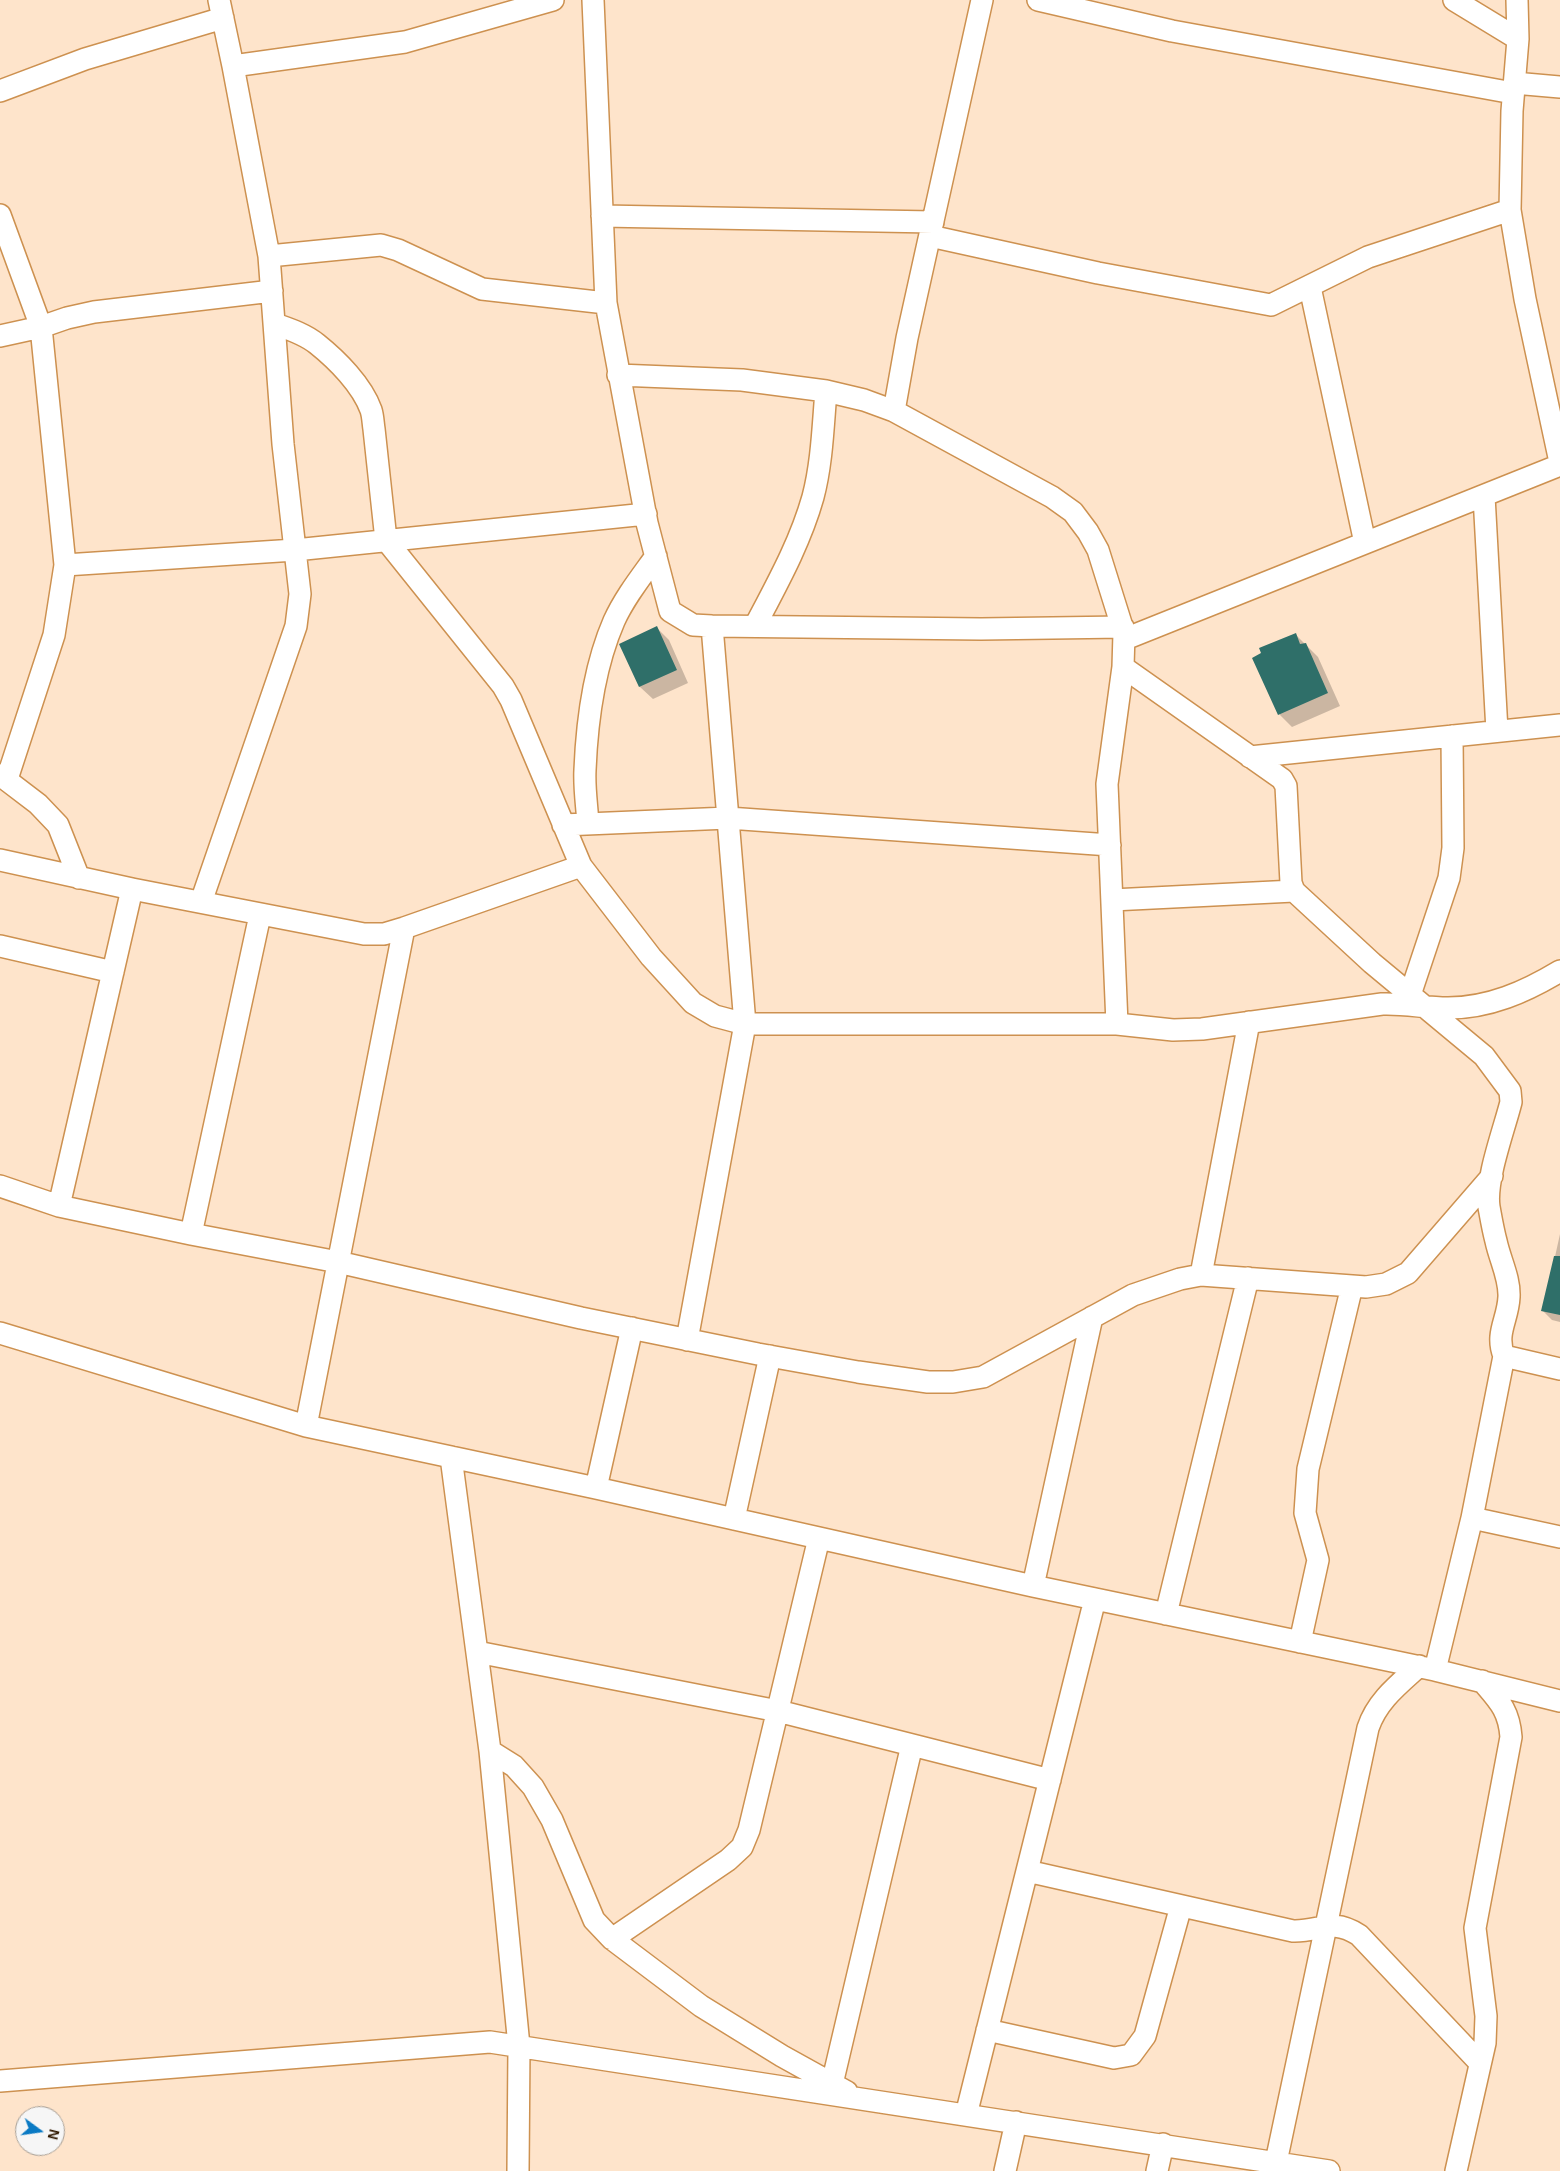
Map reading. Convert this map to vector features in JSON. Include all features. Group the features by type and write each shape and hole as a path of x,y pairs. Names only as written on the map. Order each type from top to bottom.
{"street":[{"path":"234,66 405,42 553,0"},
{"path":"593,0 606,303 618,375 646,514 670,611 693,625 1124,633 1365,543 1560,465"},
{"path":"894,411 931,229 982,0"},
{"path":"1038,0 1172,31 1514,88 1560,87"},
{"path":"1454,0 1518,39"},
{"path":"1517,0 1518,39 1514,88 1510,210 1525,299 1560,462"},
{"path":"0,91 221,9 234,66 269,256 283,444 300,594 296,626 201,902"},
{"path":"602,216 931,229 1262,305 1271,305 1380,252 1510,210"},
{"path":"0,215 41,327 65,565 54,635 4,777 38,804 58,825 79,878"},
{"path":"269,256 381,245 398,250 482,288 606,303"},
{"path":"1310,286 1365,543"},
{"path":"0,336 94,312 272,291"},
{"path":"275,324 298,333 316,343 352,380 364,396 371,411 374,429 386,540 503,686 512,700 581,866 651,957 693,1003 715,1016 745,1024 1117,1024 1173,1030 1202,1029 1416,1000 1446,1008 1491,1003 1532,988 1560,971"},
{"path":"618,375 742,380 826,391 864,400 894,411 1052,497 1073,512 1088,532 1098,550 1124,633 1123,667 1108,769 1117,1024"},
{"path":"755,626 794,553 814,496 826,391"},
{"path":"1484,496 1497,731"},
{"path":"65,565 295,550 646,514"},
{"path":"588,824 585,772 591,700 600,664 614,621 631,590 656,556"},
{"path":"686,1340 745,1024 712,626"},
{"path":"1123,667 1282,779 1286,786 1291,883 1294,891 1372,963 1484,1056 1510,1091 1511,1102 1492,1176 1489,1205 1496,1242 1508,1282 1509,1297 1501,1330 1500,1346 1504,1356 1472,1518 1427,1668 1382,1701 1372,1715 1276,2162"},
{"path":"1250,756 1560,725"},
{"path":"1416,1000 1449,878 1454,848 1452,736"},
{"path":"563,825 728,818 1110,845"},
{"path":"0,860 132,889 364,934 384,934 404,928 581,866"},
{"path":"59,1206 132,889"},
{"path":"1112,900 1294,891"},
{"path":"192,1234 260,915"},
{"path":"306,1426 404,928"},
{"path":"0,946 113,972"},
{"path":"1201,1275 1249,1022"},
{"path":"0,1186 59,1206 338,1262 686,1340 858,1372 928,1382 953,1382 983,1376 1133,1295 1180,1279 1201,1275 1366,1287 1386,1284 1408,1273 1492,1176"},
{"path":"1166,1614 1248,1278"},
{"path":"1300,1642 1318,1560 1306,1513 1305,1494 1308,1469 1352,1286"},
{"path":"1033,1586 1092,1317"},
{"path":"596,1488 632,1328"},
{"path":"0,1333 306,1426 596,1488 1033,1586 1427,1668 1560,1701"},
{"path":"734,1519 770,1356"},
{"path":"1504,1356 1560,1369"},
{"path":"451,1458 490,1751 519,2046 518,2171"},
{"path":"1472,1518 1560,1537"},
{"path":"612,1939 728,1860 742,1847 749,1830 819,1538"},
{"path":"966,2115 1095,1599"},
{"path":"477,1652 778,1711 1050,1780"},
{"path":"1456,2171 1485,2043 1486,2016 1475,1928 1511,1737 1510,1721 1505,1708 1482,1682"},
{"path":"832,2084 912,1745"},
{"path":"490,1751 514,1766 533,1787 552,1820 594,1920 612,1939 701,2006 782,2056 860,2099"},
{"path":"1027,1871 1292,1932 1325,1927 1346,1927 1359,1934 1480,2063"},
{"path":"987,2030 1114,2058 1130,2055 1145,2036 1181,1906"},
{"path":"0,2081 490,2042 1163,2144 1319,2170"},
{"path":"1005,2171 1016,2122"},
{"path":"1158,2171 1163,2144"}],"building":[{"path":"657,626 677,670 639,687 619,644"},
{"path":"1296,633 1300,644 1306,643 1328,693 1278,715 1252,658 1261,653 1259,648"},
{"path":"1554,1256 1560,1256 1560,1315 1541,1311"}]}
